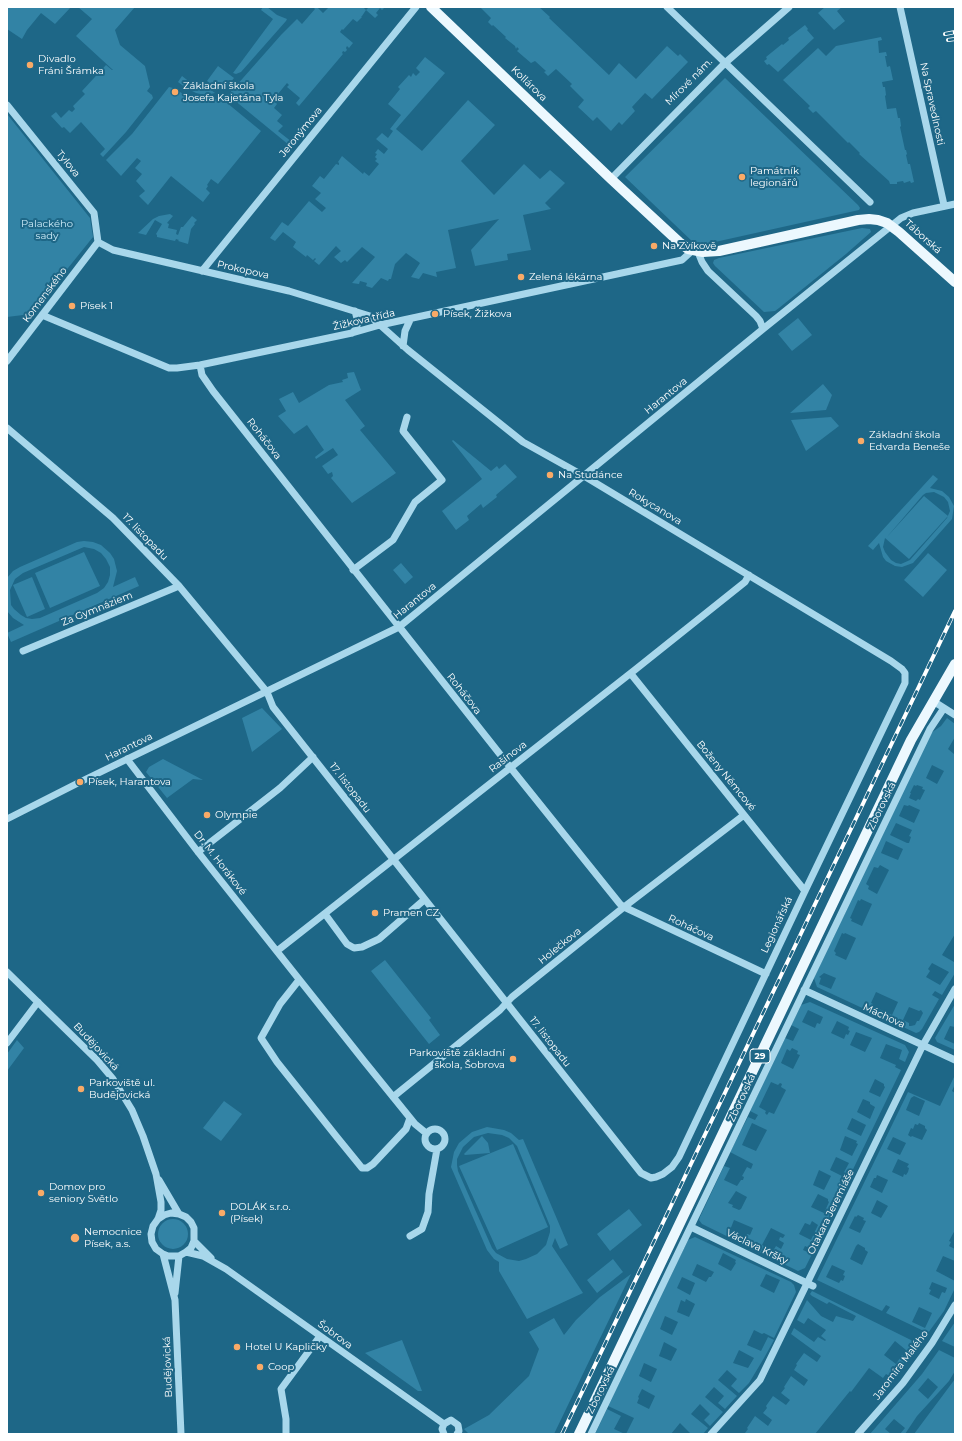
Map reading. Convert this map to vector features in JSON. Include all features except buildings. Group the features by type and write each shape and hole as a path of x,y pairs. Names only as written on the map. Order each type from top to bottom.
{"main road":[{"name":"Kollárova","path":"431,7 611,178"},
{"path":"611,178 679,242 696,251 719,251 865,219 878,220 892,226"},
{"name":"Táborská","path":"892,226 955,282"},
{"name":"29","path":"579,1434 911,740 955,664"}],"street":[{"name":"Jeronýmova","path":"202,271 416,7"},
{"path":"667,7 725,63 789,7"},
{"name":"Na Spravedlnosti","path":"900,7 944,206"},
{"name":"Mírové nám.","path":"611,178 725,63 870,202"},
{"name":"Tylova","path":"7,105 94,213 98,242"},
{"path":"696,251 708,271 756,316 763,329 908,214 955,204"},
{"name":"Prokopova","path":"98,242 114,250 289,291 370,316 380,325"},
{"name":"Komenského","path":"7,361 98,242"},
{"name":"Žižkova třída","path":"42,315 169,368 200,365 668,264 682,260 696,251"},
{"path":"352,333 356,329 358,322 354,311"},
{"path":"403,346 405,331 410,320"},
{"name":"Rokycanova","path":"380,325 403,346 523,442 584,476 749,575 897,665 905,673"},
{"name":"Harantova","path":"7,819 399,627 763,329"},
{"name":"Roháčova","path":"200,365 202,375 213,391 353,570 510,768 624,907 766,974"},
{"path":"353,570 393,540 415,502 442,480 403,431 407,417"},
{"name":"17. listopadu","path":"7,428 113,518 179,586 266,692 273,707 641,1173 651,1178 656,1177"},
{"name":"Rašínova","path":"277,951 631,674 745,582 749,575"},
{"name":"Za Gymnáziem","path":"23,651 179,586"},
{"name":"Legionářská","path":"656,1177 664,1174 672,1167 679,1157 804,891 905,683 905,673"},
{"name":"Boženy Němcové","path":"631,674 804,891"},
{"path":"933,701 955,715"},
{"name":"Zborovská","path":"591,1434 930,729 944,708"},
{"path":"198,852 280,788 313,757"},
{"name":"Dr. M. Horákové","path":"127,759 198,852 393,1098 421,1130 426,1133 424,1140 427,1146 437,1150"},
{"name":"Holečkova","path":"393,1098 624,907 744,815"},
{"path":"324,914 348,944 354,948 362,947 379,939 424,900"},
{"name":"Budějovická","path":"7,972 97,1060 113,1079 132,1110 156,1174 161,1202 161,1210 158,1219 153,1226 151,1234 152,1242 156,1249 163,1254 175,1300"},
{"path":"299,980 280,1004 260,1038 282,1068 362,1168 367,1168 379,1158 406,1129 410,1118"},
{"name":"Otakara Jeremiáše","path":"711,1434 760,1380 810,1284 923,1045 955,989"},
{"name":"Máchova","path":"804,990 955,1060"},
{"path":"7,1043 38,1002"},
{"path":"410,1236 422,1228 428,1212 429,1194 437,1150 444,1143 445,1137 435,1129 426,1133"},
{"name":"Budějovická","path":"156,1174 179,1214 186,1217 191,1222 194,1228 194,1241"},
{"path":"158,1219 164,1215 172,1213 179,1214"},
{"name":"Václava Kršky","path":"691,1227 810,1284"},
{"path":"163,1254 173,1257 179,1256 191,1248 194,1241"},
{"name":"Šobrova","path":"194,1241 215,1262 444,1424 448,1421 456,1422 459,1428 457,1434"},
{"name":"Šobrova","path":"186,1252 196,1254 215,1262"},
{"name":"Budějovická","path":"179,1256 175,1300 181,1434"},
{"name":"Jaromíra Malého","path":"858,1434 903,1383 932,1343 955,1305"},
{"path":"286,1434 286,1419 281,1389 320,1336"},
{"path":"444,1424 442,1429 444,1434"}],"green space":[{"path":"7,7 71,7 55,24 41,13 27,30 22,39 7,29"},
{"path":"78,7 135,7 115,30 120,45 145,66 150,87 147,91 153,98 126,132 103,157 100,154 105,149 81,122 70,133 64,127 62,128 51,116 56,112 61,118 69,110 72,112 75,109 73,106 85,94 82,91 106,65 113,70 76,36 92,19"},
{"path":"263,7 267,7 277,15 287,19 241,72 236,74 233,73 273,19 261,10"},
{"path":"313,7 317,7 323,13 329,7 363,7 366,10 357,22 353,19 343,30 342,29 340,32 353,43 349,48 347,46 347,50 345,52 343,51 343,54 299,106 296,103 300,98 287,87 289,85 287,83 273,100 277,104 274,108 282,115 277,121 283,126 278,131 292,142 289,145 228,95 297,19 302,24 315,9"},
{"path":"369,7 385,7 382,10 380,8 376,13 378,15 375,18 366,10"},
{"path":"480,7 539,7 609,75 619,63 636,79 667,46 678,56 680,54 688,62 652,99 645,93 632,107 635,111 622,125 619,122 611,131 597,117 593,121 578,107 584,100 570,86 572,84 556,69 548,76 544,72 546,71 535,61 531,63 517,51 519,49 517,47 516,49 515,46 505,38 506,37 488,22 491,18"},
{"path":"825,7 842,7 837,11 845,21 834,30 818,13"},
{"path":"805,25 808,29 807,30 814,38 778,72 769,64 767,65 764,61 767,59 766,57 782,44 783,45 789,40 788,38"},
{"path":"881,37 882,40 878,41 879,53 886,52 887,56 885,56 887,67 890,66 893,80 882,82 883,87 885,87 887,109 896,108 898,118 900,118 900,127 906,155 908,164 910,164 914,182 911,183 910,181 904,183 903,181 897,182 897,184 890,184 889,181 859,154 860,153 849,142 848,143 816,111 813,113 808,108 810,106 783,80 818,48 826,56 836,46"},
{"path":"425,57 445,73 396,129 422,151 468,100 495,125 461,161 494,195 524,164 540,179 550,170 565,183 545,203 551,209 523,215 531,250 507,254 508,260 475,266 471,250 499,219 448,230 456,268 436,272 437,277 423,273 419,279 411,277 420,263 406,253 395,264 391,279 388,281 381,278 372,288 366,286 367,283 360,281 359,284 352,283 375,257 362,247 347,262 345,260 341,263 334,257 341,251 336,246 319,265 314,261 316,259 315,258 313,260 307,255 306,257 293,247 296,242 283,232 275,241 270,238 282,222 288,226 309,201 322,212 326,208 315,199 321,193 312,186 320,176 324,179 336,164 339,165 338,162 342,156 363,174 364,172 369,176 379,164 375,161 377,159 375,157 377,154 375,153 378,149 384,154 388,149 376,139 382,133 388,138 393,131 390,129 401,115 388,104 400,89 398,87 409,75 411,77 413,73 416,76 420,72 416,68"},
{"path":"218,66 234,78 225,89 219,90 207,81"},
{"path":"182,76 200,90 204,85 215,93 205,95 196,93 186,88 178,82"},
{"path":"725,78 858,205 860,208 859,210 699,245 695,244 625,177"},
{"path":"169,87 192,99 204,101 221,98 261,131 218,184 211,179 206,189 210,193 203,202 171,176 148,205 139,196 145,191 136,181 142,174 135,168 141,161 137,158 121,176 106,160 132,134"},
{"name":"Palackého sady","path":"7,114 90,218 93,237 35,309 23,315 7,317"},
{"path":"170,214 173,216 167,223 169,224 168,228 177,230 176,234 178,235 181,227 183,227 192,216 197,220 191,229 188,244 176,239 175,241 157,237 156,234 162,224 155,220 146,235 138,233 153,219"},
{"path":"862,228 870,229 871,232 775,311 764,312 713,263 714,260 719,258"},
{"path":"798,318 812,335 792,351 778,334"},
{"path":"354,372 361,390 345,400 365,426 360,430 396,473 352,503 331,478 333,476 332,472 328,474 322,466 338,455 333,448 316,459 315,457 324,450 307,425 294,434 278,416 286,411 279,399 293,392 299,403 329,385 343,382 342,380 348,378 347,373"},
{"path":"823,384 832,395 826,410 790,413"},
{"path":"831,417 839,426 806,451 791,420"},
{"path":"453,440 491,471 497,466 499,469 505,464 517,477 496,495 497,497 483,508 481,504 467,516 469,520 456,530 442,511 482,479 452,441"},
{"path":"933,475 938,479 930,488 942,491 949,497 954,506 952,519 913,563 902,567 895,566 886,561 883,557 879,543 873,550 868,546","holes":["934,492 944,497 948,502 950,511 948,516 924,496 886,538 926,493","948,516 910,560 901,564 896,563 891,560 885,552 883,547 885,538 909,559"]},
{"path":"77,542 93,542 101,545 110,553 114,559 117,571 113,587 135,577 139,586 11,642 7,633 24,625 13,618 7,611 7,578 13,571 20,567","holes":["84,547 94,549 101,553 110,567 108,582 104,588 97,593 40,618 26,618 11,605 10,590 15,579 23,573"]},
{"path":"84,552 100,586 50,608 35,573"},
{"path":"928,553 947,570 923,597 904,580"},
{"path":"401,563 413,577 405,584 393,570"},
{"path":"32,577 45,609 27,617 13,585"},
{"path":"262,708 282,729 252,752 242,718"},
{"path":"947,718 955,724 955,737 948,749 954,754 955,757 955,934 942,955 954,962 955,961 955,973 942,995 935,991 932,995 939,999 922,1029 916,1033 817,987 814,978 931,733 941,726","holes":["932,765 944,771 937,784 926,778","914,785 923,787 922,789 925,790 920,800 918,799 916,801 909,798","904,805 909,805 920,810 914,823 899,816","896,823 912,830 909,836 911,837 909,843 890,835","886,841 903,849 898,860 881,853","880,865 889,870 877,894 868,889 869,886 866,884 874,867 878,868","861,899 872,904 862,926 851,921 852,919 850,918 858,900 860,901","842,933 856,938 846,960 835,955 836,953 834,951","932,963 949,972 940,985 926,977 930,971 928,969","824,973 836,978 831,989 819,984 821,978 819,977","876,992 898,1002 892,1015 872,1006 873,1004 871,1003","909,1007 919,1011 921,1010 923,1013 919,1021 917,1021 915,1025 909,1026 909,1023 903,1020"]},
{"path":"163,759 203,780 193,779 167,798 146,772 149,767"},
{"path":"385,960 431,1018 429,1020 440,1035 429,1044 371,971"},
{"path":"810,1002 905,1045 909,1052 905,1062 899,1059 902,1050 886,1044 880,1058 896,1065 895,1067 901,1070 814,1250 805,1246 803,1250 812,1254 805,1268 798,1271 702,1224 699,1220 724,1166 730,1168 724,1180 737,1186 741,1180 743,1180 744,1177 742,1176 747,1167 751,1169 753,1164 730,1152 748,1117 755,1120 758,1115 750,1111 785,1038 793,1041 799,1029 791,1025 801,1005","holes":["808,1010 823,1017 820,1024 817,1023 815,1028 802,1022","837,1021 849,1027 848,1030 850,1031 848,1035 846,1034 844,1039 831,1033","856,1032 872,1038 865,1052 850,1045","792,1048 798,1051 797,1054 800,1055 793,1069 781,1063 787,1049 790,1051","875,1079 884,1084 885,1087 880,1097 869,1092","771,1082 778,1085 780,1083 782,1084 781,1087 786,1090 774,1114 769,1112 767,1115 765,1113 766,1111 759,1107","863,1099 870,1102 870,1104 875,1107 870,1119 857,1112","852,1118 866,1125 861,1136 847,1129","752,1123 767,1130 756,1151 742,1145","845,1136 857,1141 856,1143 858,1144 852,1156 840,1150","836,1157 849,1163 842,1176 830,1170","819,1170 831,1176 824,1190 813,1185","736,1191 747,1197 741,1209 739,1210 732,1207 733,1205 728,1203","818,1194 828,1199 829,1202 824,1213 811,1207","734,1220 753,1228 750,1235 747,1234 745,1238 730,1230","812,1221 818,1225 811,1240 799,1234 805,1223 810,1225","771,1228 785,1235 783,1238 780,1237 779,1240 784,1243 781,1249 776,1246 773,1251 762,1245"]},
{"path":"955,1004 955,1027 950,1026 944,1039 955,1044 955,1050 937,1042 935,1038"},
{"path":"17,1040 24,1048 7,1071 7,1054"},
{"path":"955,1075 955,1084 952,1091 955,1093 955,1230 949,1241 951,1242 949,1246 955,1249 955,1261 943,1256 936,1271 955,1281 955,1288 944,1311 928,1333 886,1313 890,1307 886,1305 882,1311 817,1280 908,1092 940,1106","holes":["914,1096 925,1101 919,1116 906,1110 911,1098","919,1123 925,1126 927,1130 922,1140 908,1135 911,1128 913,1129 915,1124 918,1125","893,1137 906,1143 900,1155 887,1149","898,1159 909,1164 907,1167 909,1168 908,1172 906,1175 904,1174 903,1177 892,1172","877,1175 888,1180 882,1193 870,1187 874,1178 876,1178","877,1200 888,1206 881,1218 871,1213","858,1215 866,1221 860,1233 849,1228 855,1216 856,1217","858,1244 865,1248 868,1252 862,1265 850,1259","832,1265 845,1271 843,1281 841,1280 839,1283 826,1277","932,1282 947,1288 945,1293 942,1292 939,1299 929,1294 931,1290 929,1289","919,1307 932,1313 925,1328 912,1322"]},
{"path":"224,1101 242,1114 221,1141 203,1128"},
{"path":"487,1127 504,1130 511,1133 519,1140 523,1139 568,1245 560,1249 555,1238 552,1246 583,1293 527,1319 499,1271 499,1262 494,1259 487,1250 451,1167 454,1152 459,1143 472,1132","holes":["488,1133 502,1135 509,1138 517,1146 550,1226 550,1232 546,1245 537,1254 519,1261 507,1259 496,1253 492,1248 458,1171 457,1165 457,1159 463,1147 474,1137"]},
{"path":"482,1136 488,1143 490,1153 465,1155 464,1154"},
{"path":"513,1144 548,1227 497,1250 459,1166"},
{"path":"629,1209 642,1225 610,1251 597,1234"},
{"path":"173,1219 179,1220 187,1228 187,1240 179,1248 173,1249 167,1248 159,1240 158,1234 159,1228 167,1220"},
{"path":"695,1237 791,1282 794,1285 796,1292 774,1338 754,1330 747,1345 761,1351 768,1337 774,1340 749,1383 739,1393 731,1386 737,1379 727,1370 718,1380 737,1396 725,1409 718,1403 724,1396 714,1387 705,1397 723,1412 710,1426 704,1420 710,1414 700,1404 691,1414 708,1428 703,1434 689,1434 690,1433 680,1423 671,1434 626,1434 634,1418 608,1406 688,1240","holes":["723,1253 736,1260 736,1263 731,1271 718,1264","697,1264 714,1272 706,1282 692,1275","766,1274 780,1280 774,1293 760,1286","682,1277 695,1283 690,1295 677,1288","686,1299 695,1304 689,1317 677,1312 681,1300 685,1302","665,1316 678,1322 672,1335 660,1329","664,1342 677,1349 671,1361 659,1356","739,1350 754,1358 748,1368 733,1363","644,1363 657,1369 651,1382 639,1376","642,1389 655,1396 649,1409 637,1403"]},
{"path":"613,1259 623,1272 597,1293 587,1280"},
{"path":"631,1274 554,1434 469,1434 464,1429 489,1415 529,1376 539,1349 529,1332 554,1318 564,1335 576,1320 600,1297"},
{"path":"812,1291 919,1344 893,1378 886,1374 883,1378 869,1368 851,1392 850,1391 815,1434 747,1434 745,1433 748,1429 747,1428 755,1416 768,1426 772,1420 763,1413 773,1396 786,1405 790,1400 781,1393 791,1376 804,1386 808,1380 794,1370 797,1365 796,1364 804,1353 817,1362 821,1356 791,1334 794,1328 814,1342 818,1337 825,1341 826,1340 821,1336 826,1330 808,1318 804,1324 797,1320 807,1300 821,1316 833,1322 836,1316 853,1321 856,1316 829,1302 827,1304 810,1294","holes":["895,1341 906,1350 904,1353 907,1355 905,1357 902,1355 896,1364 884,1355"]},
{"path":"955,1322 955,1347 942,1341"},
{"path":"402,1340 422,1391 418,1391 365,1353"},
{"path":"939,1350 955,1358 955,1371 949,1381 917,1416 905,1434 900,1434 905,1428 894,1419 885,1429 891,1434 870,1434 922,1374","holes":["928,1378 938,1387 928,1399 918,1390"]},
{"path":"955,1379 955,1434 914,1434"},
{"path":"607,1409 621,1416 614,1429 625,1434 595,1434"}],"railway":[{"path":"945,34 955,32"},
{"path":"948,40 955,39"},
{"path":"562,1434 955,611"}],"place":[{"name":"Divadlo Fráni Šrámka","path":"30,65"},
{"name":"Základní škola Josefa Kajetána Tyla","path":"175,92"},
{"name":"Památník legionářů","path":"742,177"},
{"name":"Na Zvíkově","path":"654,246"},
{"name":"Zelená lékárna","path":"521,277"},
{"name":"Písek 1","path":"72,306"},
{"name":"Písek, Žižkova","path":"435,314"},
{"name":"Základní škola Edvarda Beneše","path":"861,441"},
{"name":"Na Studánce","path":"550,475"},
{"name":"Písek, Harantova","path":"80,782"},
{"name":"Olympie","path":"207,815"},
{"name":"Pramen CZ","path":"375,913"},
{"name":"Parkoviště základní škola, Šobrova","path":"513,1059"},
{"name":"Parkoviště ul. Budějovická","path":"81,1089"},
{"name":"Domov pro seniory Světlo","path":"41,1193"},
{"name":"DOLÁK s.r.o. (Písek)","path":"222,1213"},
{"name":"Nemocnice Písek, a.s.","path":"75,1238"},
{"name":"Hotel U Kapličky","path":"237,1347"},
{"name":"Coop","path":"260,1367"}]}
